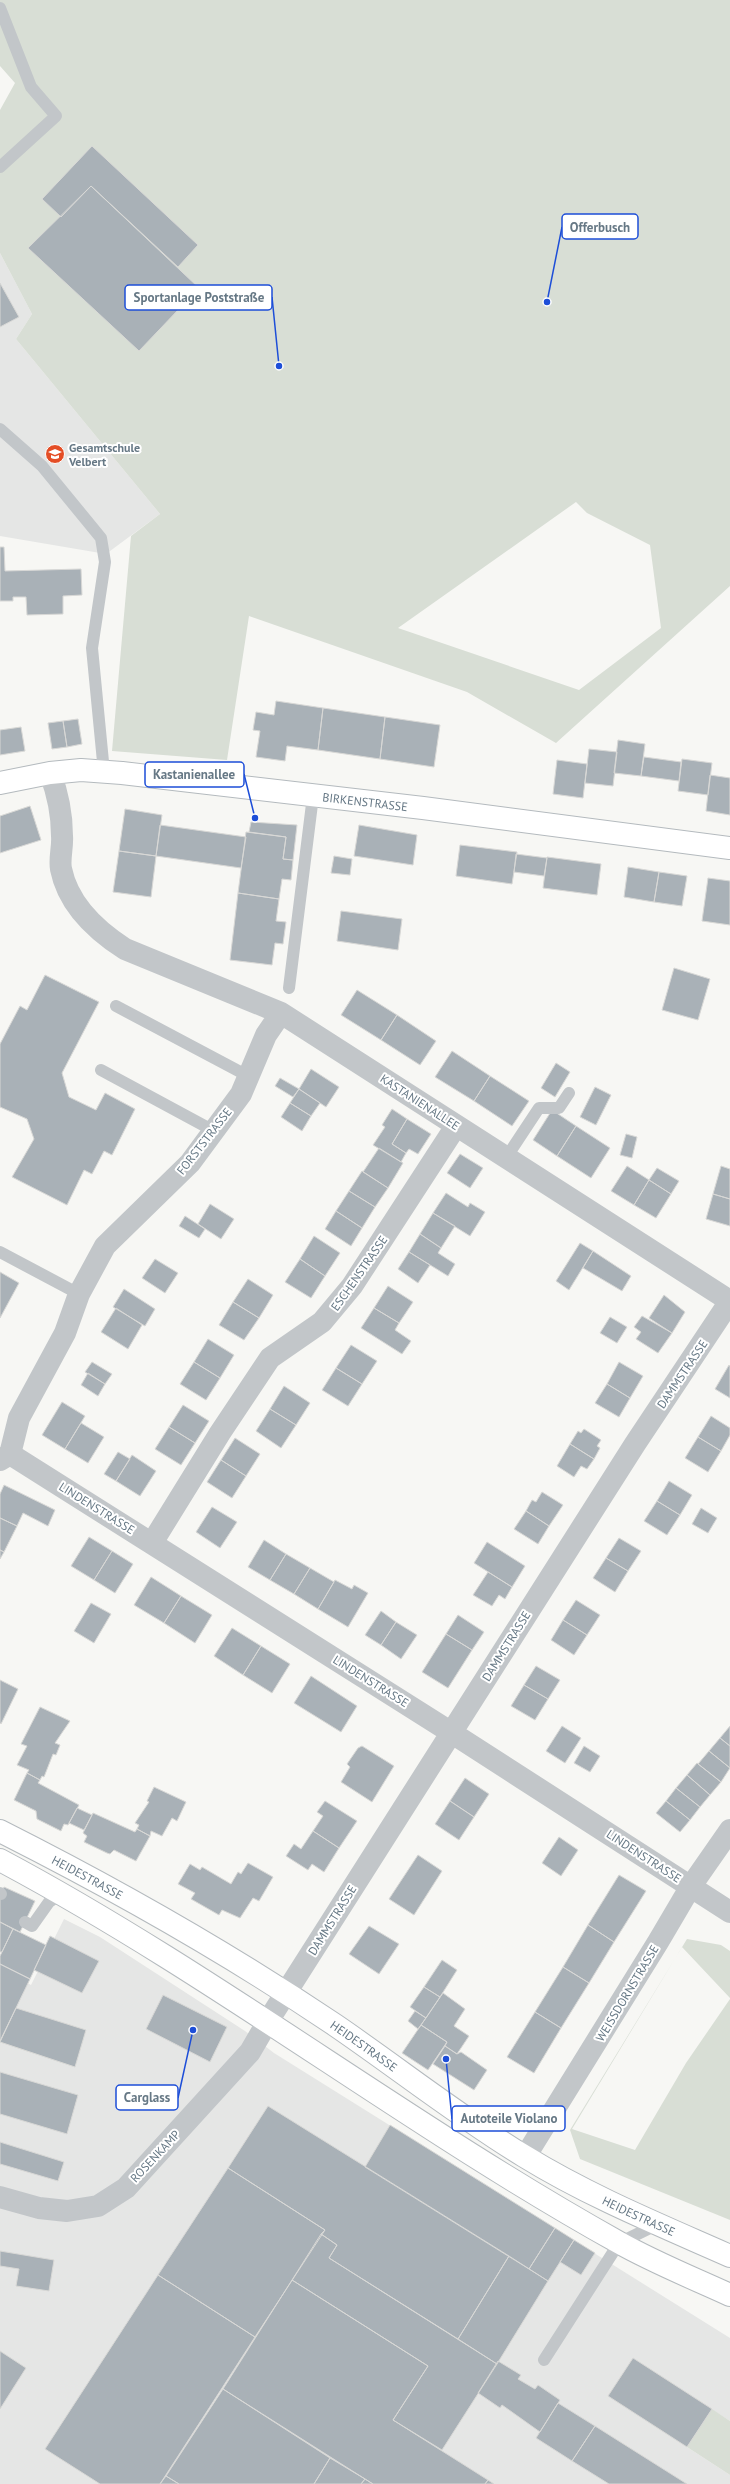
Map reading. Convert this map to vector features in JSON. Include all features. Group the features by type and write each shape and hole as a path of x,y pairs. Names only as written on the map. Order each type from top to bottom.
{"main road":[{"name":"BIRKENSTRASSE","path":"0,783 50,773 81,770 104,772 313,796 730,848"},
{"name":"HEIDESTRASSE","path":"0,1832 126,1898 218,1950 335,2026 456,2112 525,2157 591,2193 730,2256"},
{"path":"0,1860 62,1893 268,2021 441,2137 619,2243 730,2295"}],"street":[{"name":"KASTANIENALLEE","path":"50,773 60,800 62,836 60,869 71,895 104,935 125,949 281,1013 730,1301"},
{"name":"FORSTSTRASSE","path":"5,1457 19,1418 65,1333 79,1294 105,1246 190,1163 241,1094 266,1035 281,1013"},
{"name":"ESCHENSTRASSE","path":"152,1543 270,1358 322,1322 352,1286 456,1126"},
{"name":"DAMMSTRASSE","path":"268,2021 635,1444 730,1301"},
{"name":"LINDENSTRASSE","path":"5,1457 152,1543 452,1733 730,1912"},
{"name":"WEISSDORNSTRASSE","path":"525,2157 691,1886 730,1830"},
{"name":"ROSENKAMP","path":"0,2197 39,2208 67,2211 98,2206 126,2188 250,2052 268,2021"}],"lane":[{"path":"0,8 31,87 56,116 0,167"},
{"path":"0,429 42,466 101,538 105,562 92,648 104,772"},
{"path":"289,988 313,796"},
{"path":"116,1006 248,1076"},
{"path":"101,1070 214,1131"},
{"path":"506,1158 539,1108 559,1108 569,1093"},
{"path":"0,1252 79,1294"},
{"path":"25,1922 32,1926 36,1912 62,1893"},
{"path":"544,2360 619,2243 658,2224"}],"shaded area":[{"path":"0,0 730,0 730,586 556,743 467,692 249,616 227,760 112,751 131,536 160,514 16,339 32,314 0,253 0,110 15,83 0,66","holes":["576,502 587,513 650,545 661,628 579,690 398,628"]},
{"name":"Gesamtschule Velbert","path":"0,253 32,314 16,339 160,514 106,554 0,536"},
{"path":"64,1919 100,1937 245,2031 274,2053 730,2338 730,2421 711,2409 687,2447 730,2475 730,2484 0,2484 0,1968 31,1985"},
{"path":"687,1939 721,1945 730,1951 730,1998 682,1947"},
{"path":"675,1959 572,2129 635,2150 686,2063 730,1999 730,2220 580,2159 570,2130"},
{"path":"712,2409 730,2421 730,2475 687,2447"}],"building":[{"path":"92,146 198,245 178,267 91,186 61,217 42,199"},
{"path":"91,186 199,288 139,351 28,248"},
{"path":"0,283 19,317 0,327"},
{"path":"0,547 4,547 5,571 81,569 82,595 63,596 63,614 27,615 26,597 13,597 13,601 0,601"},
{"path":"276,701 323,708 318,750 287,746 285,761 256,757 260,731 253,730 256,712 274,715"},
{"path":"323,708 385,717 380,759 318,750"},
{"path":"385,717 440,725 434,767 380,759"},
{"path":"78,719 82,744 67,747 63,721"},
{"path":"63,721 67,747 52,749 48,723"},
{"path":"21,727 25,751 0,755 0,730"},
{"path":"618,740 645,744 641,776 614,773"},
{"path":"589,749 617,752 613,786 585,783"},
{"path":"644,757 681,762 679,781 641,776"},
{"path":"682,759 712,763 708,795 678,791"},
{"path":"557,760 587,764 583,798 553,794"},
{"path":"710,775 730,778 730,815 706,811"},
{"path":"30,806 41,840 0,853 0,816"},
{"path":"125,809 162,815 156,856 119,851"},
{"path":"251,822 297,825 293,860 283,859 286,837 249,832"},
{"path":"160,825 246,837 241,868 156,856"},
{"path":"359,825 417,835 413,865 354,856"},
{"path":"246,832 286,837 283,859 293,860 291,880 282,879 279,899 238,893"},
{"path":"460,845 517,852 512,884 456,876"},
{"path":"119,851 156,856 151,897 113,892"},
{"path":"516,854 547,858 544,876 514,872"},
{"path":"334,856 352,859 350,875 331,873"},
{"path":"547,857 601,864 597,895 543,888"},
{"path":"628,867 659,872 654,902 624,897"},
{"path":"659,872 687,876 682,906 654,902"},
{"path":"708,878 730,881 730,925 702,921"},
{"path":"238,893 279,899 276,921 286,922 283,944 275,943 272,965 230,960"},
{"path":"341,911 402,919 398,950 337,941"},
{"path":"674,968 710,979 698,1020 662,1010"},
{"path":"45,975 99,1002 62,1073 69,1097 96,1110 105,1093 135,1109 112,1155 104,1151 92,1174 84,1170 67,1205 12,1177 34,1139 27,1119 0,1107 0,1044 20,1006 27,1010"},
{"path":"357,990 397,1015 381,1040 341,1015"},
{"path":"397,1015 436,1041 420,1065 381,1040"},
{"path":"452,1051 490,1076 474,1101 435,1077"},
{"path":"556,1063 570,1072 555,1097 541,1088"},
{"path":"311,1069 339,1087 326,1107 299,1089"},
{"path":"490,1076 529,1101 512,1126 474,1101"},
{"path":"280,1078 299,1089 293,1097 275,1086"},
{"path":"595,1087 611,1095 596,1125 580,1117"},
{"path":"299,1089 320,1103 311,1116 290,1103"},
{"path":"290,1103 311,1116 302,1131 281,1117"},
{"path":"392,1109 407,1119 392,1144 406,1153 401,1162 373,1145 385,1127 382,1125"},
{"path":"552,1110 576,1126 557,1156 533,1140"},
{"path":"407,1119 431,1134 418,1154 409,1149 406,1153 392,1144"},
{"path":"576,1126 610,1148 591,1178 557,1156"},
{"path":"626,1134 637,1137 632,1158 620,1155"},
{"path":"379,1148 403,1163 388,1188 363,1172"},
{"path":"460,1154 483,1168 470,1188 447,1173"},
{"path":"627,1166 649,1180 634,1205 611,1191"},
{"path":"721,1166 730,1169 730,1199 713,1194"},
{"path":"657,1168 679,1181 671,1194 649,1180"},
{"path":"362,1171 388,1188 375,1207 349,1191"},
{"path":"649,1180 671,1194 656,1218 634,1205"},
{"path":"349,1191 375,1207 362,1228 336,1211"},
{"path":"446,1193 468,1207 470,1203 485,1212 470,1236 433,1213"},
{"path":"713,1194 730,1199 730,1226 706,1219"},
{"path":"210,1204 234,1219 221,1239 198,1224"},
{"path":"336,1211 362,1228 351,1246 325,1229"},
{"path":"433,1213 455,1226 441,1248 420,1234"},
{"path":"185,1216 205,1229 199,1238 179,1226"},
{"path":"420,1234 441,1248 438,1253 455,1264 448,1276 409,1252"},
{"path":"314,1236 340,1253 325,1276 300,1259"},
{"path":"580,1243 593,1251 569,1290 556,1281"},
{"path":"593,1251 631,1276 622,1291 583,1268"},
{"path":"409,1252 430,1265 418,1283 398,1269"},
{"path":"155,1259 178,1273 165,1293 142,1278"},
{"path":"300,1259 325,1276 311,1298 285,1282"},
{"path":"0,1272 19,1283 0,1318"},
{"path":"248,1279 273,1295 259,1318 233,1302"},
{"path":"388,1286 413,1302 399,1323 374,1308"},
{"path":"124,1289 155,1309 145,1326 113,1307"},
{"path":"664,1295 685,1312 672,1333 649,1318"},
{"path":"233,1302 259,1318 244,1340 219,1325"},
{"path":"116,1308 142,1325 128,1349 101,1332"},
{"path":"374,1308 399,1323 395,1330 411,1341 402,1354 361,1328"},
{"path":"642,1316 672,1333 658,1353 636,1339 641,1332 634,1327"},
{"path":"610,1317 627,1327 617,1343 600,1333"},
{"path":"208,1339 234,1355 220,1378 194,1362"},
{"path":"351,1345 377,1361 362,1384 336,1368"},
{"path":"92,1362 112,1374 105,1384 85,1372"},
{"path":"194,1362 220,1378 206,1400 180,1384"},
{"path":"619,1362 643,1376 630,1398 607,1384"},
{"path":"729,1365 730,1366 730,1398 715,1389"},
{"path":"336,1368 362,1384 348,1406 322,1390"},
{"path":"88,1373 105,1384 98,1396 81,1385"},
{"path":"607,1384 630,1398 619,1417 595,1403"},
{"path":"284,1386 310,1403 296,1425 270,1409"},
{"path":"62,1402 85,1416 65,1449 42,1435"},
{"path":"183,1405 209,1421 195,1443 169,1427"},
{"path":"270,1409 296,1425 281,1448 256,1431"},
{"path":"711,1416 730,1428 730,1435 721,1451 698,1437"},
{"path":"81,1423 104,1437 88,1463 65,1449"},
{"path":"169,1427 195,1443 181,1465 155,1449"},
{"path":"584,1429 601,1440 597,1446 600,1448 594,1459 570,1444 578,1431 581,1433"},
{"path":"698,1437 721,1451 708,1472 685,1458"},
{"path":"235,1438 260,1454 246,1476 221,1460"},
{"path":"570,1444 594,1459 587,1469 581,1466 574,1477 557,1466"},
{"path":"118,1452 130,1459 116,1481 104,1474"},
{"path":"132,1455 156,1471 140,1496 116,1481"},
{"path":"221,1460 246,1476 232,1498 207,1482"},
{"path":"669,1481 692,1495 680,1515 657,1501"},
{"path":"4,1485 55,1510 48,1526 23,1513 17,1526 0,1518 0,1494"},
{"path":"542,1492 563,1505 549,1526 526,1511 532,1500 536,1502"},
{"path":"657,1501 680,1515 667,1535 644,1521"},
{"path":"212,1507 237,1522 220,1548 196,1532"},
{"path":"701,1508 717,1518 708,1533 692,1524"},
{"path":"526,1511 549,1526 538,1544 514,1529"},
{"path":"0,1518 17,1526 4,1552 0,1550"},
{"path":"89,1537 112,1551 94,1580 71,1566"},
{"path":"619,1538 641,1551 628,1571 606,1558"},
{"path":"264,1540 286,1554 270,1580 248,1567"},
{"path":"487,1542 525,1566 512,1587 474,1563"},
{"path":"0,1550 4,1552 0,1559"},
{"path":"112,1551 133,1564 115,1593 94,1580"},
{"path":"286,1554 310,1568 294,1594 270,1580"},
{"path":"606,1558 628,1571 615,1592 593,1578"},
{"path":"310,1568 334,1582 318,1609 294,1594"},
{"path":"488,1572 512,1587 505,1599 499,1595 492,1606 473,1595"},
{"path":"151,1577 181,1596 164,1623 134,1605"},
{"path":"335,1580 352,1589 354,1585 368,1593 348,1627 318,1609"},
{"path":"181,1596 212,1615 195,1643 164,1623"},
{"path":"576,1600 600,1615 587,1635 563,1620"},
{"path":"91,1603 111,1614 94,1643 74,1631"},
{"path":"381,1611 396,1622 381,1645 365,1635"},
{"path":"458,1615 484,1632 472,1650 446,1634"},
{"path":"563,1620 587,1635 574,1655 551,1640"},
{"path":"396,1622 417,1635 401,1659 381,1645"},
{"path":"232,1628 261,1646 243,1675 214,1656"},
{"path":"446,1634 472,1650 448,1688 422,1672"},
{"path":"261,1646 290,1664 272,1693 243,1675"},
{"path":"536,1666 560,1680 548,1699 524,1685"},
{"path":"311,1676 357,1706 341,1732 294,1703"},
{"path":"0,1680 18,1689 1,1724 0,1723"},
{"path":"524,1685 548,1699 535,1720 511,1706"},
{"path":"40,1707 70,1721 55,1743 60,1745 56,1755 53,1754 44,1777 42,1776 40,1780 27,1773 29,1770 17,1765 27,1746 21,1744"},
{"path":"562,1726 581,1738 565,1763 546,1751"},
{"path":"730,1726 730,1746 720,1738"},
{"path":"720,1738 730,1746 730,1768 709,1751"},
{"path":"362,1746 394,1766 372,1802 341,1782 350,1767 347,1764 358,1748"},
{"path":"584,1746 600,1756 590,1772 574,1763"},
{"path":"709,1751 730,1768 721,1782 698,1764"},
{"path":"697,1763 721,1782 710,1795 687,1775"},
{"path":"27,1773 40,1780 38,1783 79,1805 68,1825 64,1824 61,1831 37,1819 36,1811 14,1800"},
{"path":"687,1775 710,1795 700,1807 676,1788"},
{"path":"465,1778 489,1794 474,1817 450,1801"},
{"path":"154,1787 186,1802 177,1821 172,1818 162,1836 151,1831 150,1836 137,1829 139,1825 135,1823 149,1802 147,1801"},
{"path":"676,1788 700,1807 690,1820 666,1801"},
{"path":"325,1801 357,1821 339,1848 313,1831 323,1816 317,1812"},
{"path":"450,1801 474,1817 459,1840 435,1824"},
{"path":"666,1801 690,1820 680,1832 656,1813"},
{"path":"77,1808 92,1815 84,1830 69,1823"},
{"path":"93,1813 135,1832 137,1829 150,1836 136,1861 114,1850 110,1854 84,1842 87,1836 83,1833"},
{"path":"313,1831 339,1848 324,1872 312,1864 308,1870 286,1856 294,1844 301,1849"},
{"path":"559,1837 578,1850 561,1876 542,1863"},
{"path":"418,1855 442,1871 414,1915 389,1899"},
{"path":"248,1863 273,1877 259,1901 253,1898 240,1918 222,1910 219,1915 191,1899 195,1893 178,1884 190,1864 200,1870 202,1867 231,1884 238,1872 241,1874"},
{"path":"619,1875 646,1891 614,1942 588,1925"},
{"path":"4,1887 35,1901 20,1932 0,1922 0,1896"},
{"path":"0,1922 13,1929 2,1952 0,1952"},
{"path":"588,1925 614,1942 589,1983 563,1967"},
{"path":"369,1926 399,1944 379,1974 349,1954"},
{"path":"13,1929 46,1945 30,1979 0,1964 0,1956"},
{"path":"50,1936 99,1961 82,1993 34,1970"},
{"path":"442,1960 457,1970 440,1997 424,1987"},
{"path":"0,1964 30,1979 0,2041"},
{"path":"563,1967 589,1983 561,2028 535,2012"},
{"path":"424,1987 440,1997 426,2018 410,2007"},
{"path":"443,1993 465,2009 454,2026 469,2036 457,2054 445,2046 447,2042 421,2025"},
{"path":"163,1995 227,2027 210,2062 146,2029"},
{"path":"16,2008 86,2030 75,2067 0,2042"},
{"path":"415,2011 426,2018 418,2029 408,2021"},
{"path":"535,2012 561,2028 534,2073 507,2057"},
{"path":"421,2025 447,2042 428,2070 402,2053"},
{"path":"445,2046 457,2054 461,2052 487,2070 474,2090 433,2064"},
{"path":"0,2072 78,2095 67,2134 0,2114"},
{"path":"268,2106 509,2256 458,2339 329,2258 337,2245 321,2234 325,2230 228,2168"},
{"path":"390,2125 555,2228 529,2269 365,2167"},
{"path":"0,2142 64,2162 58,2181 0,2164"},
{"path":"228,2168 325,2230 255,2337 158,2275"},
{"path":"555,2228 574,2240 548,2281 529,2269"},
{"path":"321,2234 337,2245 329,2258 497,2364 442,2450 393,2420 428,2366 292,2280"},
{"path":"574,2240 595,2253 581,2275 560,2262"},
{"path":"0,2251 54,2260 49,2291 16,2286 19,2269 0,2266"},
{"path":"509,2256 548,2281 497,2364 458,2339"},
{"path":"158,2275 255,2337 160,2484 100,2484 45,2449"},
{"path":"292,2280 428,2366 393,2420 488,2480 485,2484 373,2484 223,2389"},
{"path":"0,2351 26,2368 0,2409"},
{"path":"633,2358 712,2409 687,2447 608,2396"},
{"path":"498,2361 521,2375 518,2379 535,2389 538,2385 560,2400 540,2432 502,2405 500,2408 478,2393"},
{"path":"223,2389 330,2458 314,2484 179,2484 166,2476"},
{"path":"558,2403 595,2426 572,2461 536,2438"},
{"path":"595,2426 687,2484 609,2484 572,2461"},
{"path":"330,2458 365,2479 361,2484 314,2484"},
{"path":"166,2476 179,2484 160,2484"},
{"path":"365,2479 373,2484 361,2484"},
{"path":"488,2480 494,2484 485,2484"}],"place":[{"name":"Offerbusch","path":"547,302"},
{"name":"Sportanlage Poststraße","path":"279,366"},
{"name":"Gesamtschule Velbert","path":"55,454"},
{"name":"Kastanienallee","path":"255,818"},
{"name":"Carglass","path":"193,2030"},
{"name":"Autoteile Violano","path":"446,2059"}]}
